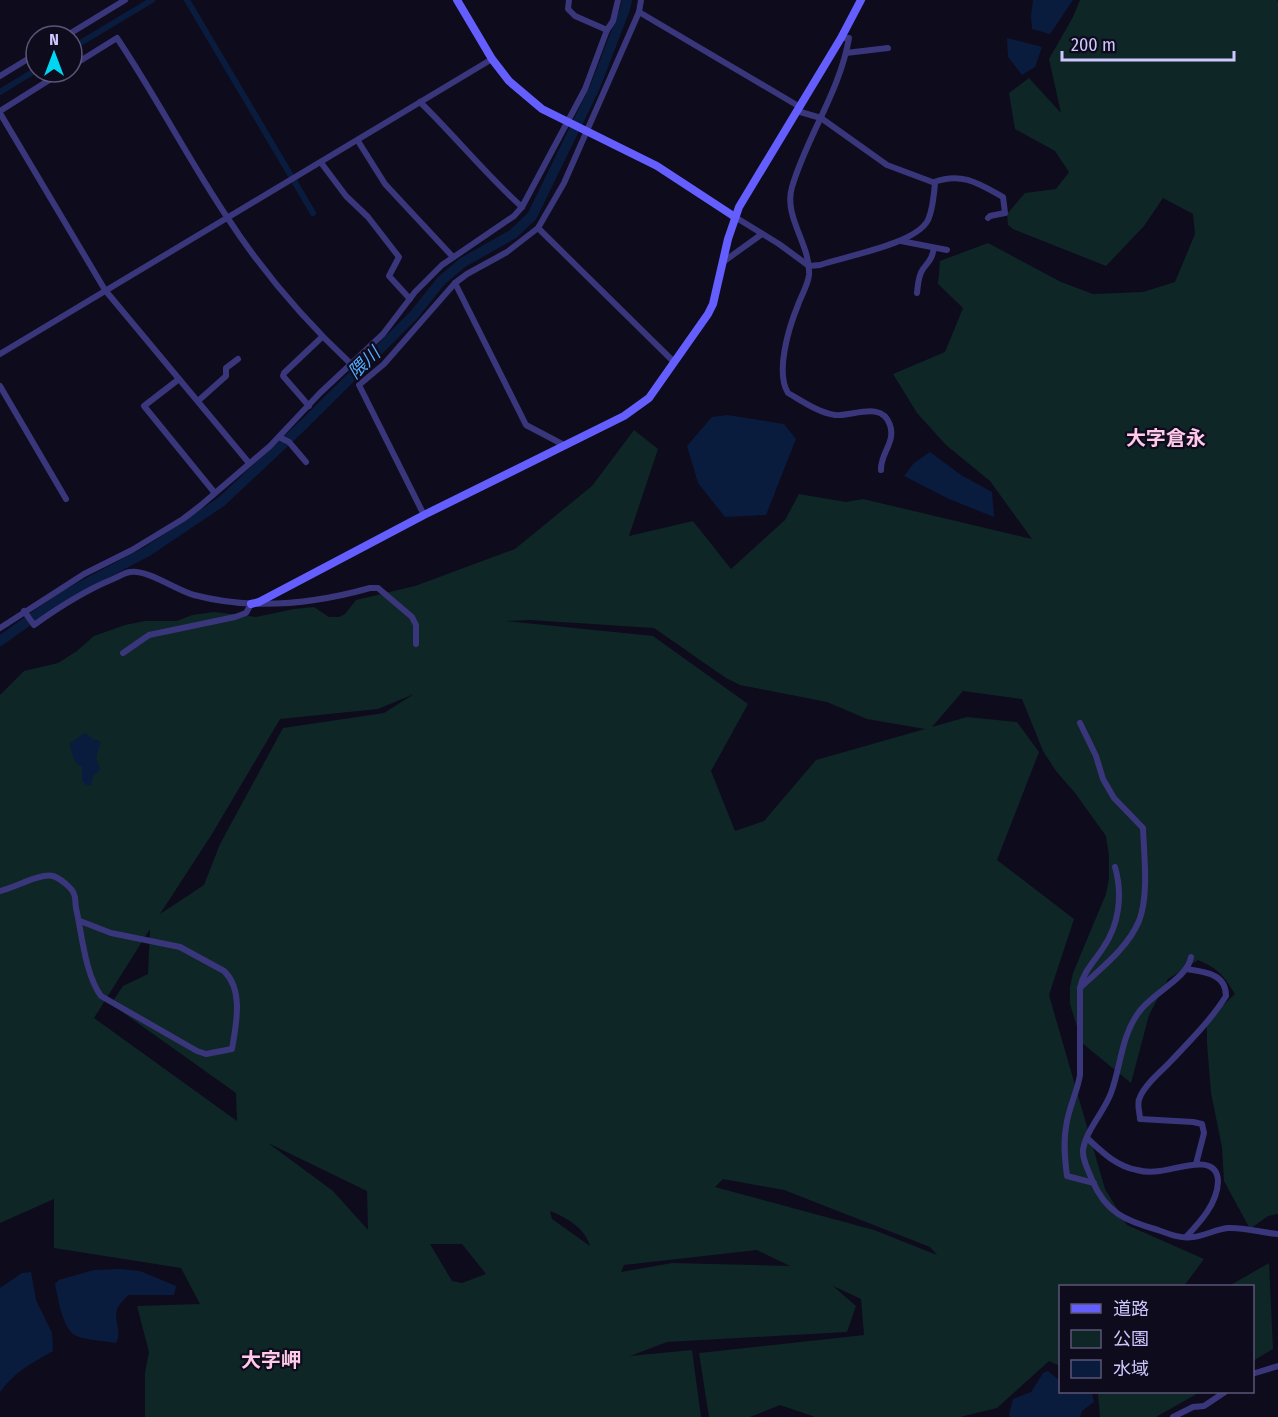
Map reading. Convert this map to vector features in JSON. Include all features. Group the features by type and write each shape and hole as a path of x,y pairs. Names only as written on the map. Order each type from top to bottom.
{"street":[{"path":"84,25 125,0"},
{"path":"457,0 492,59 522,93 542,109 657,166 809,266 820,265 900,241 922,227 927,222 933,200 934,182"},
{"path":"569,0 568,9 575,16 607,30"},
{"path":"0,628 84,574 132,550 183,519 279,437 383,334 410,299 442,265 502,225 522,207 569,123 585,89 607,30 613,21 618,0"},
{"path":"424,515 359,385 384,364 454,283 507,252 538,228 564,183 639,12 641,0"},
{"path":"123,653 148,635 246,614 255,603 644,404 696,333 713,304 735,217 861,0"},
{"path":"639,12 798,109 821,118 887,165 934,182 950,177 978,183 1003,197 1005,213 990,216 987,219"},
{"path":"84,59 117,38 143,77 227,218 287,298 322,337 351,364"},
{"path":"841,38 849,38 846,53 821,118 808,141 791,189 792,213 809,266 809,279 789,328 783,367 783,386 788,393 834,415 875,411 882,415 891,427 890,441 880,462 881,470"},
{"path":"846,53 888,48"},
{"path":"0,354 492,59"},
{"path":"0,76 24,61"},
{"path":"43,84 0,112 105,290 249,463"},
{"path":"420,102 522,207"},
{"path":"358,141 386,184 453,257"},
{"path":"321,164 346,196 369,217 399,257 389,276 410,299"},
{"path":"538,228 674,362"},
{"path":"723,262 762,234"},
{"path":"900,241 947,250"},
{"path":"917,293 919,277 922,270 932,261 934,248"},
{"path":"454,283 526,425 564,445"},
{"path":"309,406 283,376 322,337"},
{"path":"198,401 226,376 226,368 238,359"},
{"path":"180,379 144,406 214,492"},
{"path":"0,386 66,499"},
{"path":"279,437 289,442 306,462"},
{"path":"25,613 34,625 96,586 131,571 149,575 194,595 237,603 312,602 378,588 412,617 416,625 416,644"},
{"path":"1080,723 1096,756 1103,779 1114,798 1143,828 1144,892 1138,923 1121,948 1080,988"},
{"path":"1094,1183 1067,1176 1066,1127 1080,1075 1080,988 1082,978 1104,947 1115,926 1119,887 1115,867"},
{"path":"0,891 14,888 39,877 53,876 66,884 74,893 94,987 102,996 197,1051 206,1054 232,1049 238,1008 229,975 180,946 111,933 80,921"},
{"path":"1191,957 1184,973 1157,992 1136,1016 1123,1042 1110,1094 1087,1138 1083,1158 1094,1183 1111,1209 1124,1218 1186,1238 1194,1238 1228,1228 1278,1234"},
{"path":"1186,969 1218,977 1223,982 1226,996 1219,1007 1149,1084 1139,1097 1137,1108 1140,1119 1202,1124 1204,1133 1196,1164"},
{"path":"1087,1138 1116,1163 1139,1171 1159,1171 1196,1164 1213,1168 1218,1177 1217,1189 1204,1217 1186,1238"},
{"path":"1254,1373 1278,1366"},
{"path":"1173,1417 1193,1407 1204,1406 1224,1393"}],"green space":[{"path":"1080,0 1277,0 1278,2 1278,1214 1268,1216 1250,1229 1224,1181 1222,1147 1211,1093 1207,1020 1235,994 1220,973 1198,960 1168,979 1149,1015 1131,1083 1082,1043 1070,1004 1070,987 1073,973 1106,894 1109,856 1106,836 1043,751 1022,699 963,691 932,727 967,717 1017,722 1039,752 997,860 1074,919 1049,995 1105,1189 1127,1225 1204,1259 1185,1285 1059,1285 1059,1366 1049,1361 997,1408 960,1417 815,1417 780,1405 750,1417 709,1417 699,1353 864,1335 861,1299 833,1286 856,1306 847,1332 667,1342 630,1356 692,1350 701,1417 145,1417 145,1373 149,1352 137,1306 200,1304 181,1268 54,1248 54,1199 0,1223 0,695 24,671 58,663 77,651 94,636 125,625 145,621 177,621 192,615 214,612 256,617 314,607 329,617 339,617 345,614 356,600 415,586 515,549 592,486 634,430 658,449 629,536 693,521 731,569 785,520 799,494 846,502 863,499 1032,539 990,481 946,445 917,413 893,374 945,352 963,308 938,284 940,261 988,243 1061,282 1093,294 1143,292 1175,282 1195,234 1193,214 1163,198 1144,226 1106,266 1008,225 1007,214 1025,193 1056,189 1069,172 1055,151 1015,129 1009,93 1029,78 1061,113 1049,59","holes":["530,620 654,628 726,678 740,685 827,702 867,719 925,729 816,760 764,821 735,831 711,771 748,704 653,636 506,621","414,694 384,713 283,728 220,844 204,885 160,914 212,834 280,719 378,709","94,740 99,741 93,776 82,781 82,767","150,929 148,974 123,986 111,1004 236,1093 237,1121 94,1018","268,1143 367,1191 368,1230 333,1191","723,1179 784,1190 930,1247 937,1255 874,1230 715,1187","550,1211 574,1224 584,1234 590,1246 552,1219","430,1244 462,1244 486,1274 462,1283 452,1281","757,1250 790,1266 672,1263 621,1272 624,1265"]},
{"path":"1269,1263 1273,1349 1254,1360 1254,1285 1231,1285"},
{"path":"1096,1393 1198,1393 1156,1417 1100,1417"}],"water":[{"path":"1033,0 1073,0 1050,34 1032,29"},
{"path":"1007,38 1042,47 1035,67 1022,75 1008,57"},
{"path":"728,415 784,424 796,439 766,515 725,517 698,483 687,446 712,417"},
{"path":"930,452 961,475 992,492 994,517 949,499 904,476 914,463"},
{"path":"85,733 101,742 96,757 100,770 93,776 91,785 86,785 82,781 82,767 73,757 70,743"},
{"path":"94,1270 140,1271 176,1286 174,1295 128,1295 116,1312 118,1338 116,1343 87,1339 73,1334 63,1317 55,1284 59,1280"},
{"path":"31,1272 36,1300 52,1333 53,1351 17,1374 0,1392 0,1288 22,1273"},
{"path":"1048,1371 1059,1380 1059,1393 1092,1393 1094,1402 1082,1411 1080,1417 1010,1417 1013,1399 1031,1392 1043,1373"}],"waterway":[{"path":"84,41 152,0"},
{"path":"187,0 313,213"},
{"name":"隈川","path":"0,641 63,596 148,551 221,502 413,316 441,281 462,263 513,234 532,216 595,87 627,0"},
{"path":"0,92 24,77"}],"district":[{"name":"大字倉永","path":"1166,438"},
{"name":"大字岬","path":"271,1360"}]}
